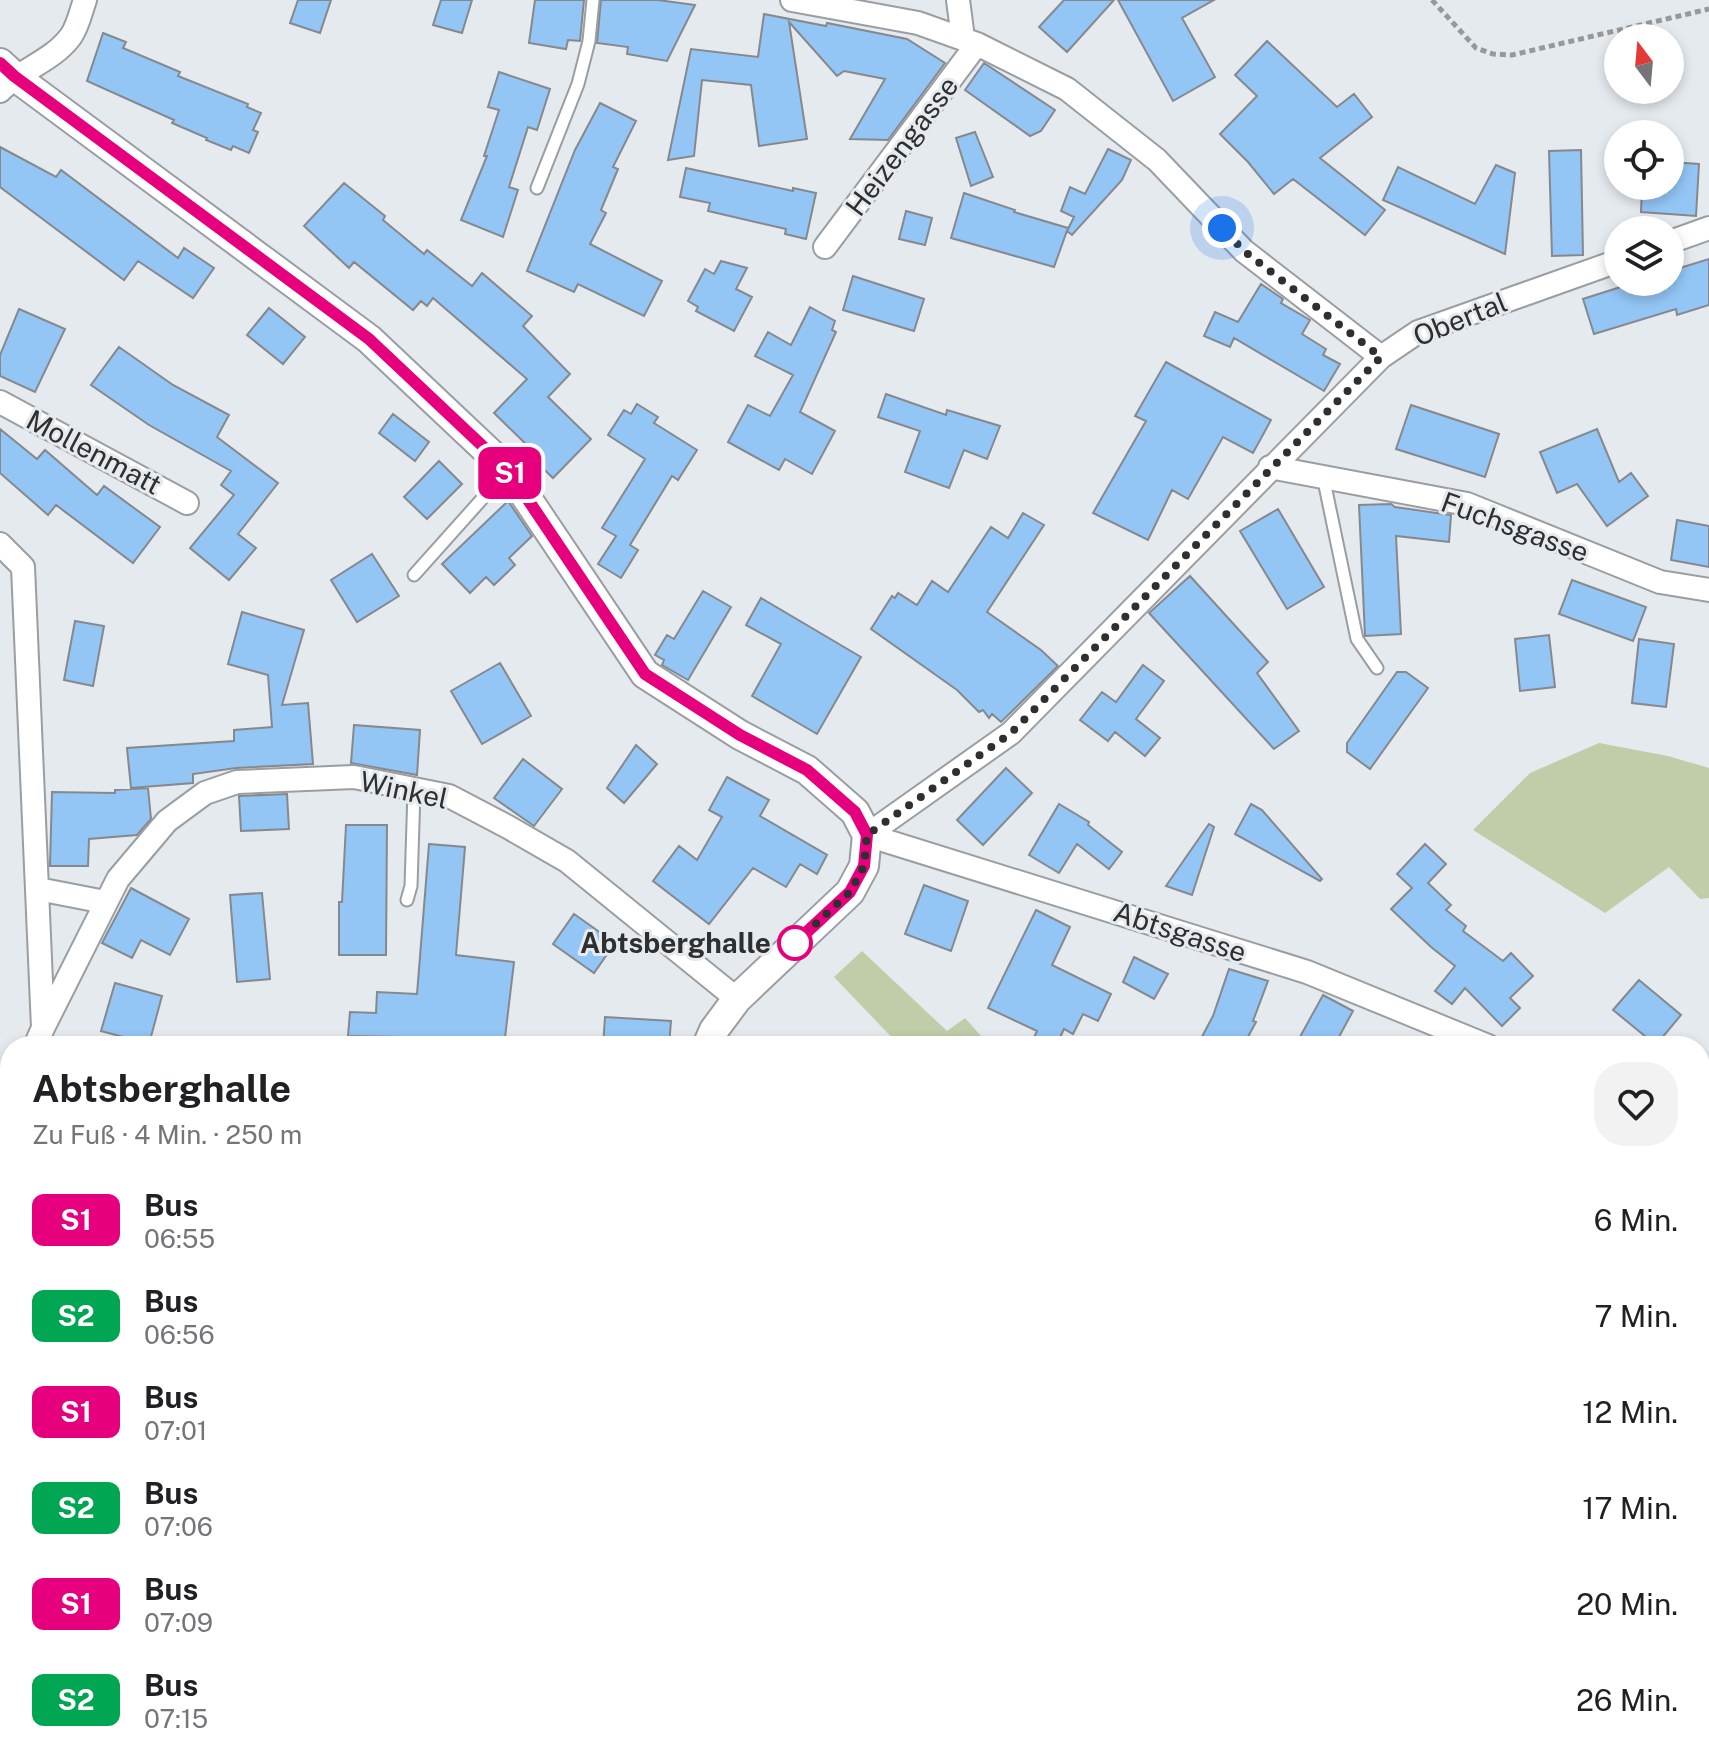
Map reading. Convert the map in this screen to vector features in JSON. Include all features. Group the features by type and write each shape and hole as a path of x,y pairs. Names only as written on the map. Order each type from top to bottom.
{"street":[{"path":"5,77 47,59 71,36 85,0"},
{"name":"Heizengasse","path":"792,0 918,23 970,41 1067,89 1157,160 1244,251 1381,357"},
{"path":"958,0 970,41"},
{"name":"Heizengasse","path":"825,247 970,41"},
{"path":"5,77 369,339 508,470 645,674 740,735 807,770 855,812 867,835 864,866 850,892 737,999 711,1036"},
{"path":"1684,237 1709,228"},
{"name":"Obertal","path":"867,835 1011,733 1381,357 1418,332 1604,266"},
{"name":"Mollenmatt","path":"0,402 187,503"},
{"name":"Fuchsgasse","path":"1270,467 1467,504 1660,582 1709,590"},
{"name":"Winkel","path":"0,544 23,567 38,889 39,1036"},
{"name":"Winkel","path":"39,1036 118,879 167,821 205,793 237,782 354,777 449,796 567,861 737,999"},
{"name":"Abtsgasse","path":"867,835 1307,972 1464,1036"},
{"path":"38,889 105,902"}],"lane":[{"path":"537,188 578,84 589,41 593,0"},
{"path":"414,575 508,470"},
{"path":"1323,475 1357,639 1377,668"},
{"path":"407,900 411,886 414,791"}],"path":[{"path":"1432,0 1476,48 1493,54 1512,55 1709,9"}],"green space":[{"path":"1599,743 1668,756 1709,768 1709,898 1700,899 1669,867 1605,913 1473,830 1530,773"},
{"path":"862,951 947,1031 965,1018 981,1036 890,1036 834,977"}],"building":[{"path":"298,0 331,0 320,33 290,23"},
{"path":"441,0 472,0 462,33 433,25"},
{"path":"535,0 584,0 580,41 568,40 566,49 529,43"},
{"path":"601,0 658,0 695,5 667,61 627,54 628,47 597,43"},
{"path":"1064,0 1114,0 1067,52 1039,27"},
{"path":"1118,0 1214,0 1182,18 1215,77 1173,101"},
{"path":"764,14 907,39 945,63 888,140 850,139 885,79 844,71 837,76 789,22 807,139 759,146 751,85 702,80 694,156 668,160 691,49 758,57"},
{"path":"103,33 126,42 123,48 180,72 178,76 248,104 247,107 261,113 253,130 258,132 249,153 206,140 172,123 174,120 87,81"},
{"path":"1267,41 1337,107 1354,94 1372,117 1320,158 1385,210 1365,235 1293,179 1274,194 1220,134 1257,96 1235,75"},
{"path":"984,63 1055,110 1041,131 1030,136 965,90"},
{"path":"499,72 550,89 537,130 528,127 509,187 518,190 503,237 461,220 487,156 484,156 499,110 488,107"},
{"path":"600,103 636,121 613,167 618,169 601,210 606,213 590,244 662,281 644,316 578,284 574,292 527,271 575,150"},
{"path":"975,132 993,177 971,186 956,138"},
{"path":"0,147 56,177 61,170 178,258 184,248 214,268 193,298 138,261 124,280 0,187"},
{"path":"1108,149 1131,160 1122,180 1072,235 1067,231 1074,217 1061,211 1070,187 1085,194"},
{"path":"1581,150 1583,255 1552,256 1549,151"},
{"path":"1684,163 1699,164 1696,216 1641,212 1641,200 1684,200"},
{"path":"1496,165 1515,173 1505,254 1383,200 1398,167 1475,204"},
{"path":"686,168 816,193 806,239 785,234 786,229 708,211 710,203 680,197"},
{"path":"344,183 385,216 383,220 424,254 427,250 472,286 482,273 532,316 523,326 570,374 548,397 591,439 553,478 527,453 531,449 494,413 527,379 433,298 427,306 421,301 413,310 354,262 349,268 304,226"},
{"path":"964,193 1068,228 1054,267 951,238"},
{"path":"906,211 932,218 925,245 899,239"},
{"path":"1709,259 1709,305 1677,315 1676,309 1594,334 1583,299 1604,292 1604,296 1684,296 1684,267"},
{"path":"721,261 747,268 736,289 752,297 734,331 696,311 698,307 688,301 705,269 714,274"},
{"path":"853,276 924,299 914,331 843,310"},
{"path":"1261,284 1283,299 1281,303 1310,320 1302,334 1326,349 1323,355 1340,364 1324,391 1234,338 1230,347 1204,336 1215,312 1238,322"},
{"path":"810,307 835,321 832,330 836,332 800,412 835,431 812,474 785,459 779,470 728,442 748,405 770,416 793,375 755,356 768,332 791,345"},
{"path":"269,308 305,337 283,364 247,335"},
{"path":"19,309 65,329 35,392 0,376 0,355"},
{"path":"119,347 173,385 229,415 217,437 278,483 238,534 256,548 229,580 190,548 234,495 221,485 231,471 149,425 91,385"},
{"path":"1166,362 1271,420 1253,453 1223,437 1188,499 1172,490 1148,540 1093,513 1146,421 1135,416"},
{"path":"886,394 946,415 947,410 1000,426 987,459 964,450 949,488 905,472 920,431 878,417"},
{"path":"637,404 658,417 654,423 697,450 678,480 672,476 630,545 638,550 621,578 598,564 616,536 602,528 645,459 608,435 624,410 631,414"},
{"path":"1411,405 1499,434 1485,477 1396,449"},
{"path":"393,414 429,442 415,461 379,433"},
{"path":"0,429 37,459 45,450 97,495 104,486 160,527 133,563 56,505 48,515 0,473"},
{"path":"1597,429 1619,482 1631,473 1648,496 1607,526 1577,484 1557,493 1540,452"},
{"path":"439,461 462,484 427,519 404,497"},
{"path":"508,501 532,536 509,558 515,565 494,585 486,577 470,593 442,564"},
{"path":"1391,504 1451,515 1449,542 1396,536 1401,634 1365,636 1359,505"},
{"path":"1278,509 1324,587 1287,609 1240,531"},
{"path":"1023,513 1044,525 987,612 1041,650 1058,666 1001,722 992,714 989,718 983,710 979,712 957,690 871,629 892,596 895,598 898,593 917,605 932,581 948,592 991,527 1008,538"},
{"path":"1677,520 1709,526 1709,567 1671,560"},
{"path":"372,554 399,596 357,622 331,580"},
{"path":"1190,576 1268,662 1257,673 1299,731 1274,749 1149,613"},
{"path":"1572,580 1646,607 1633,641 1559,614"},
{"path":"703,591 731,607 688,680 662,665 664,660 655,655 667,635 674,639"},
{"path":"761,598 861,657 817,734 752,696 781,644 746,625"},
{"path":"242,612 304,630 282,705 308,703 313,764 236,768 193,774 193,783 131,788 127,748 234,741 234,730 272,727 268,675 228,664"},
{"path":"75,621 104,626 93,686 64,680"},
{"path":"1549,635 1555,687 1520,691 1515,639"},
{"path":"1639,639 1674,644 1666,707 1632,703"},
{"path":"500,663 531,716 482,744 451,691"},
{"path":"1143,665 1164,681 1136,719 1160,738 1145,756 1115,732 1108,741 1080,720 1102,692 1116,702"},
{"path":"1397,672 1406,672 1428,688 1370,769 1347,752 1347,743"},
{"path":"354,725 420,730 417,775 351,763"},
{"path":"636,745 657,764 624,803 607,788"},
{"path":"523,759 562,789 534,826 494,798"},
{"path":"1006,768 1032,793 983,845 957,820"},
{"path":"727,777 769,800 760,816 827,855 817,874 800,864 786,887 753,868 709,924 653,881 679,846 697,860 722,817 709,810"},
{"path":"148,788 151,819 137,835 89,839 88,866 50,866 52,792 115,793 115,790"},
{"path":"287,794 289,829 241,831 239,796"},
{"path":"1059,804 1089,822 1088,825 1122,852 1109,869 1077,844 1059,873 1029,855"},
{"path":"1251,804 1262,810 1322,879 1320,881 1235,834"},
{"path":"1209,824 1214,827 1192,895 1166,886"},
{"path":"346,825 387,825 386,955 339,955 339,902 342,902"},
{"path":"429,844 465,847 456,955 514,962 505,1036 348,1036 350,1012 376,1013 377,992 417,994"},
{"path":"1425,844 1446,864 1428,883 1451,905 1446,910 1466,926 1463,931 1503,961 1511,953 1533,976 1510,998 1520,1008 1502,1026 1465,988 1452,1004 1435,991 1455,966 1391,909 1412,888 1397,874"},
{"path":"924,885 968,901 951,951 905,934"},
{"path":"131,888 189,919 170,955 141,940 132,958 102,943"},
{"path":"262,893 270,979 237,982 230,895"},
{"path":"1036,910 1070,927 1052,965 1111,994 1098,1021 1083,1014 1073,1034 1064,1029 1061,1036 1035,1036 1037,1031 988,1008"},
{"path":"574,914 615,943 594,973 553,944"},
{"path":"1134,957 1168,974 1154,999 1123,982"},
{"path":"1229,969 1268,981 1253,1021 1256,1022 1248,1036 1202,1036 1213,1016"},
{"path":"1639,980 1681,1015 1664,1036 1645,1036 1613,1010"},
{"path":"115,983 162,996 151,1036 119,1036 101,1031"},
{"path":"1323,995 1353,1011 1339,1036 1300,1036"},
{"path":"605,1017 671,1021 670,1036 604,1036"}],"bus line":[{"name":"S1","path":"0,63 369,339 508,470 645,674 740,735 807,770 855,812 867,835 864,866 850,892 795,943"}],"place":[{"name":"Abtsberghalle","path":"795,943"}],"route":[{"path":"795,943 850,892 864,866 867,835 1011,733 1381,357 1244,251 1222,228"}]}
